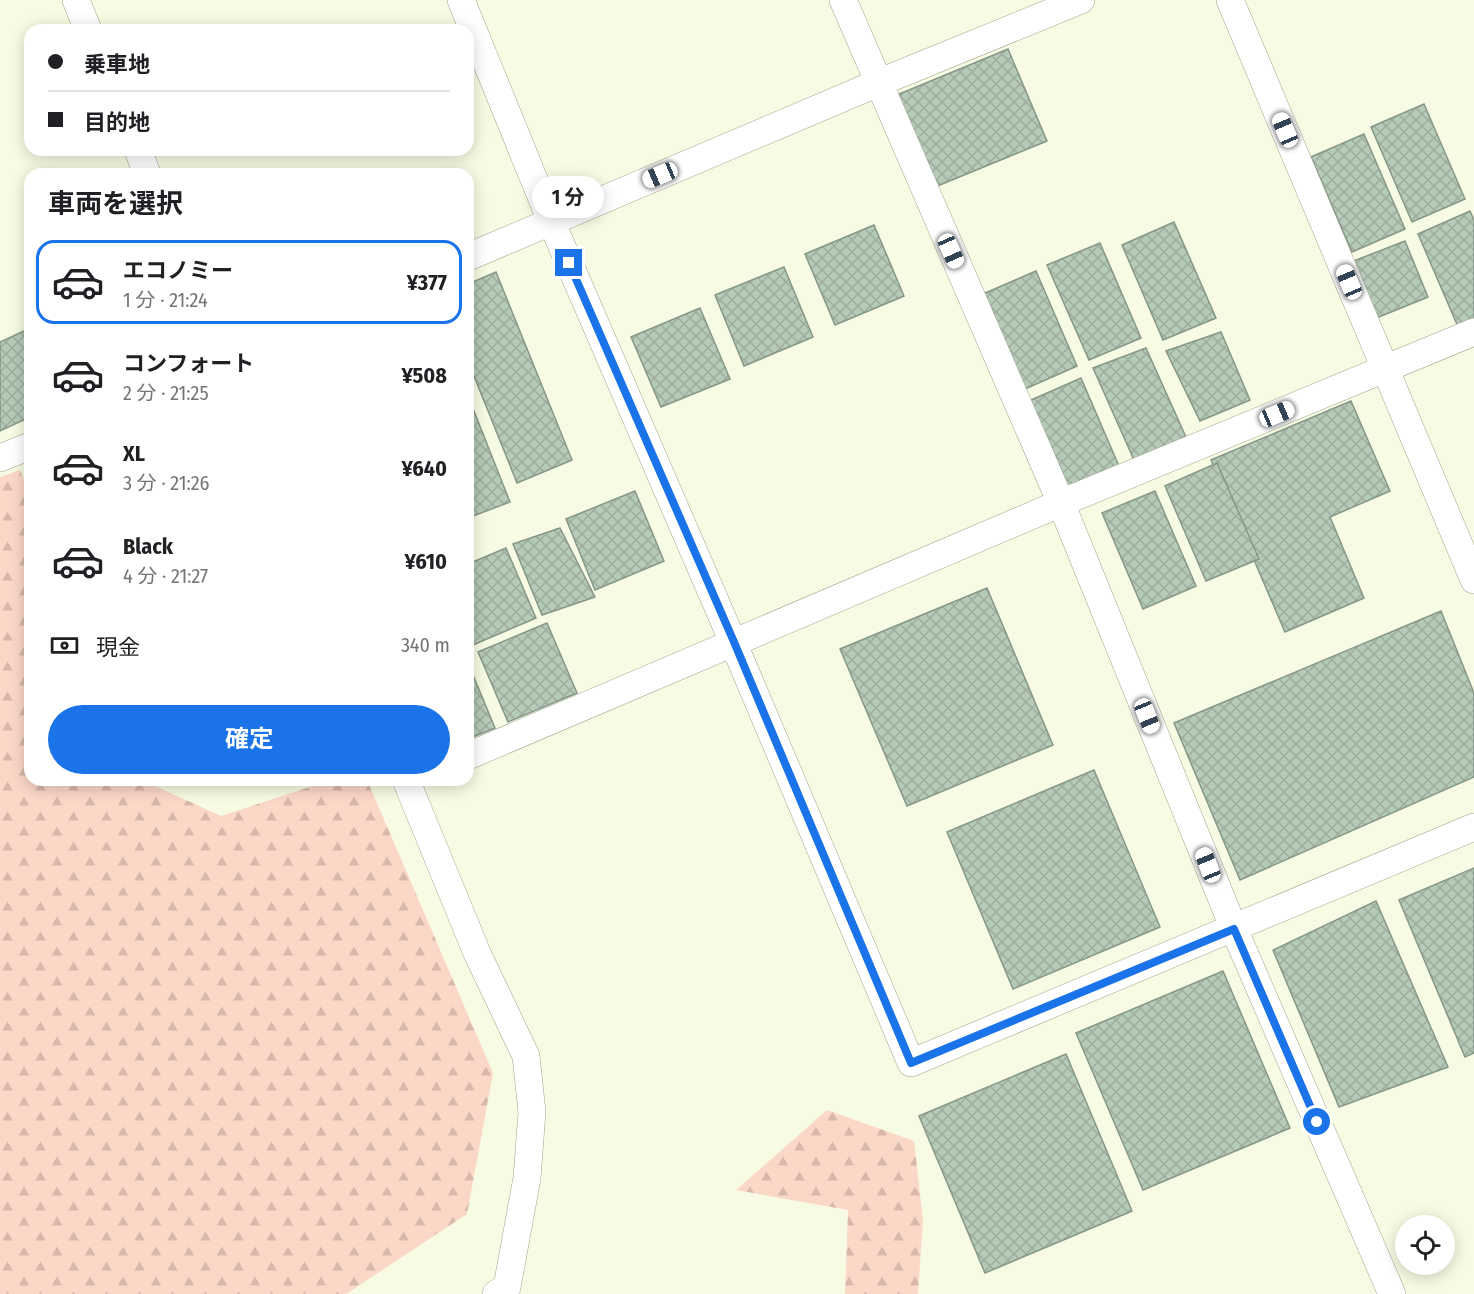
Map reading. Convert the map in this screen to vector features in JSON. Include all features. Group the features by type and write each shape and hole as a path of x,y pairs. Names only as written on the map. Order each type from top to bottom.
{"street":[{"path":"76,0 86,24"},
{"path":"461,0 471,24"},
{"path":"843,0 1061,503 1234,929 1392,1294"},
{"path":"474,254 878,82 1081,0"},
{"path":"1230,0 1474,580"},
{"path":"474,32 551,221 734,642 911,1063 1234,929 1474,826"},
{"path":"474,753 1061,503 1474,332"},
{"path":"0,458 24,448"},
{"path":"410,786 477,953 526,1056 532,1112 527,1178 507,1287 496,1294"}],"green space":[{"path":"20,470 24,479 24,786 155,786 221,816 313,786 370,786 493,1073 467,1214 346,1294 0,1294 0,477"},
{"path":"827,1110 914,1141 923,1220 918,1294 845,1294 848,1210 736,1190"}],"building":[{"path":"1008,49 1047,141 935,187 897,95"},
{"path":"1424,104 1465,199 1412,222 1371,127"},
{"path":"1364,134 1405,229 1352,252 1311,157"},
{"path":"1470,211 1474,220 1474,323 1459,329 1418,234"},
{"path":"1174,222 1216,318 1163,340 1122,245"},
{"path":"874,225 904,296 835,325 805,254"},
{"path":"1405,241 1428,297 1374,319 1351,262"},
{"path":"1100,243 1141,338 1089,360 1047,265"},
{"path":"784,267 813,337 744,366 715,295"},
{"path":"1036,271 1077,366 1025,389 983,294"},
{"path":"496,272 572,460 517,483 474,376 474,281"},
{"path":"700,308 730,379 661,407 631,337"},
{"path":"24,331 24,420 0,431 0,342"},
{"path":"1221,332 1250,400 1200,421 1166,351"},
{"path":"1146,348 1186,437 1134,460 1093,368"},
{"path":"1081,378 1122,473 1070,496 1029,401"},
{"path":"1351,401 1390,491 1330,517 1364,598 1285,632 1211,460"},
{"path":"474,411 510,502 474,516"},
{"path":"1217,463 1259,559 1206,581 1165,486"},
{"path":"635,491 664,561 595,590 566,519"},
{"path":"1155,491 1196,586 1143,609 1102,513"},
{"path":"560,528 595,597 542,615 513,544"},
{"path":"506,548 536,618 474,644 474,561"},
{"path":"987,588 1053,745 907,806 840,649"},
{"path":"1441,611 1474,693 1474,777 1240,880 1174,723"},
{"path":"547,623 577,693 508,722 478,652"},
{"path":"474,677 495,728 474,737"},
{"path":"1094,770 1160,927 1013,989 947,832"},
{"path":"1474,868 1474,1053 1465,1057 1399,900"},
{"path":"1376,901 1448,1067 1339,1107 1273,950"},
{"path":"1223,971 1290,1128 1143,1190 1076,1033"},
{"path":"1066,1054 1132,1211 985,1273 919,1116"}],"route":[{"path":"569,263 734,642 911,1063 1234,929 1317,1122"}]}
